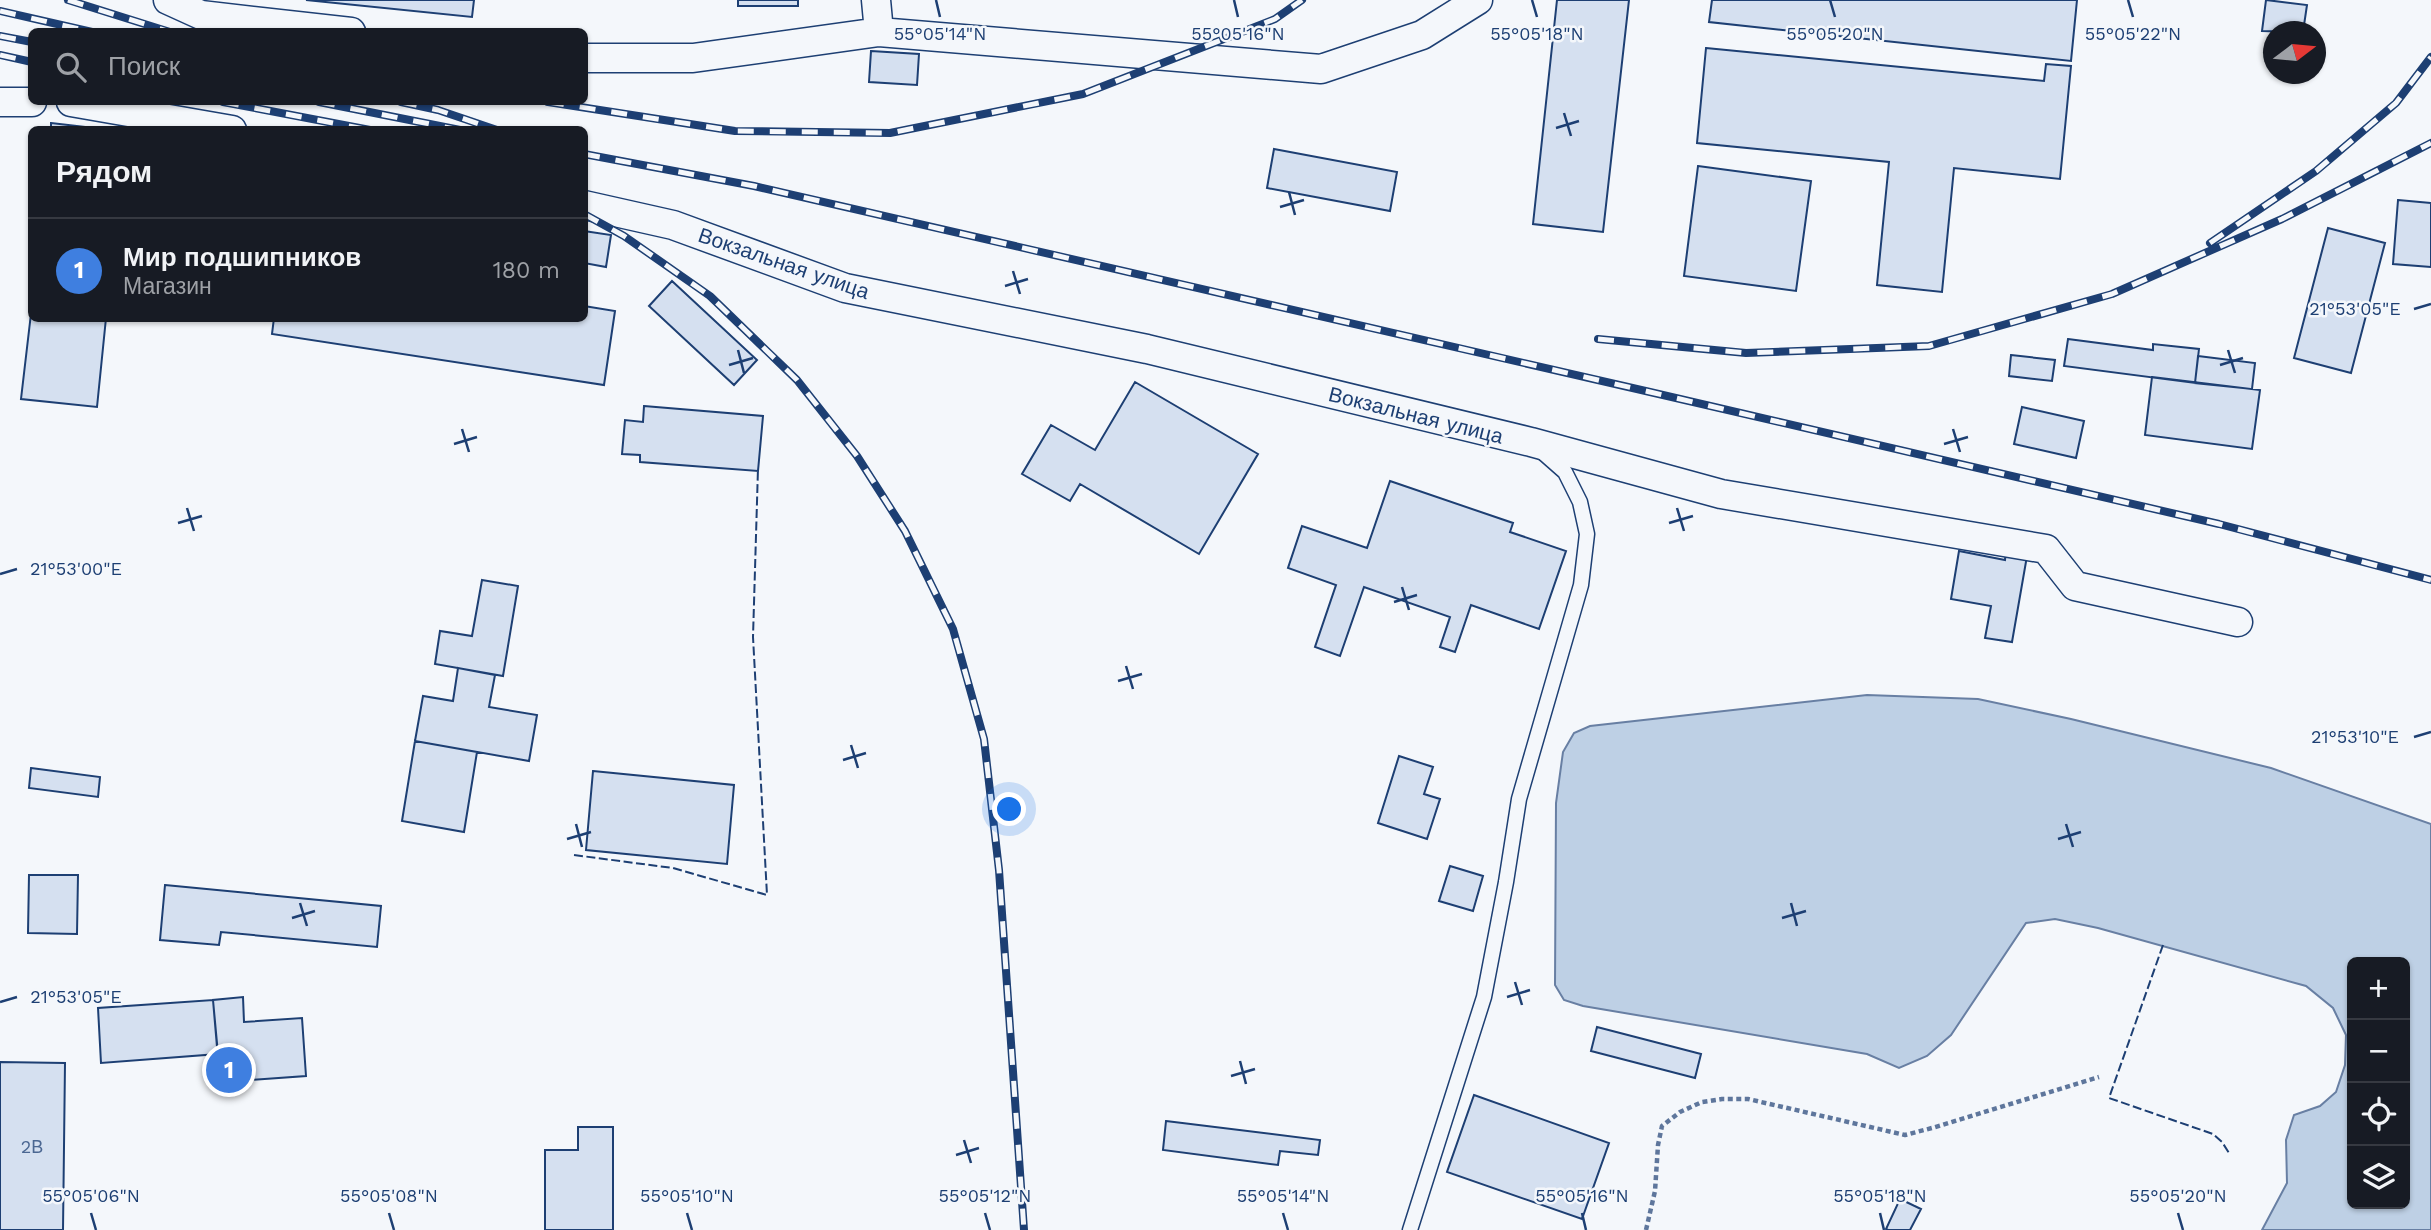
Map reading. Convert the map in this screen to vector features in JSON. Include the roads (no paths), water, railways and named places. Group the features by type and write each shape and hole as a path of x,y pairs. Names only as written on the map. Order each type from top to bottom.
{"street":[{"path":"168,0 201,15 316,28"},
{"path":"876,0 879,32"},
{"path":"588,58 693,58 879,32 1321,69 1422,35 1478,0"},
{"path":"0,102 28,102"},
{"path":"88,105 209,126"},
{"name":"Вокзальная улица","path":"588,206 673,225 845,288 1147,349 1531,442 1721,494 2046,549 2075,586 2238,622"}],"lane":[{"path":"1410,1230 1484,997 1519,799 1581,585 1587,534 1580,502 1564,472 1531,442"}],"water":[{"path":"1867,695 1978,699 2271,768 2431,824 2431,1230 2262,1230 2287,1183 2286,1140 2294,1115 2320,1106 2336,1092 2345,1065 2346,1035 2333,1008 2306,986 2098,928 2055,919 2026,923 1951,1035 1927,1056 1899,1068 1867,1054 1583,1006 1564,1000 1555,985 1556,803 1563,752 1574,733 1590,726"}],"railway":[{"path":"68,0 157,28"},
{"path":"567,105 735,131 890,133 1083,94 1275,19 1302,0"},
{"path":"0,11 74,28"},
{"path":"0,36 28,41"},
{"path":"0,55 28,61"},
{"path":"2210,243 2316,171 2396,103 2431,57"},
{"path":"239,105 349,126"},
{"path":"334,105 440,126"},
{"path":"415,105 485,126"},
{"path":"1598,339 1746,353 1929,346 2112,294 2282,219 2431,143"},
{"path":"588,155 754,186 1650,392 2219,524 2431,580"},
{"path":"588,216 624,236 710,296 797,380 857,456 905,531 953,629 984,739 999,870 1024,1230"}],"place":[{"name":"Мир подшипников","path":"229,1070"}]}
